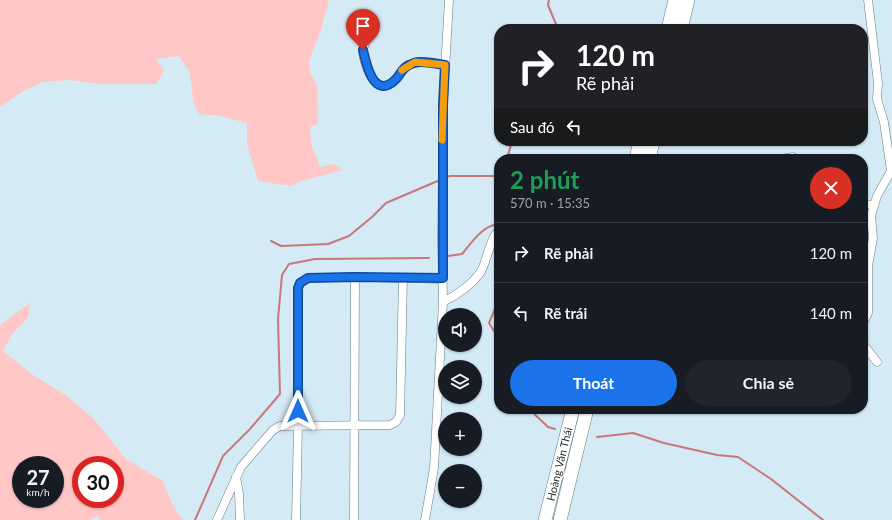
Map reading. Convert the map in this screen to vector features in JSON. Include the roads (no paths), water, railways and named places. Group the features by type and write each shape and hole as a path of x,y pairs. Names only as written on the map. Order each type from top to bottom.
{"main road":[{"path":"669,24 675,0"},
{"path":"682,24 688,0"},
{"name":"Hoàng Văn Thái","path":"545,520 572,414"},
{"name":"Hoàng Văn Thái","path":"560,520 586,414"}],"street":[{"path":"425,520 434,468 444,302 443,105 449,0"},
{"path":"868,0 878,83 877,99 884,122 891,171 873,205 870,222 873,238 868,266 868,313"},
{"path":"370,32 363,50 372,80 378,85 386,86 395,81 402,69 415,62 445,65"},
{"path":"868,204 873,205"},
{"path":"444,302 466,288 480,272 494,237"},
{"path":"354,520 355,277"},
{"path":"296,520 298,288 300,283 308,278 443,278"},
{"path":"217,520 241,467 273,430 280,426 390,425 399,419 403,278"},
{"path":"868,350 877,362"},
{"path":"236,477 239,493 240,520"}],"waterway":[{"path":"549,0 548,5 556,24"},
{"path":"508,154 511,146"},
{"path":"444,178 450,176 494,176"},
{"path":"271,241 281,246 328,244 349,236 386,203 440,180"},
{"path":"448,256 462,254 474,239 488,227 494,225"},
{"path":"195,520 223,456 250,429 280,394 278,319 282,275 289,264 315,259 429,258"},
{"path":"494,311 489,323 494,331"},
{"path":"534,414 548,427 555,429"},
{"path":"597,437 633,433 664,443 717,455 738,457 771,479 823,520"}]}
